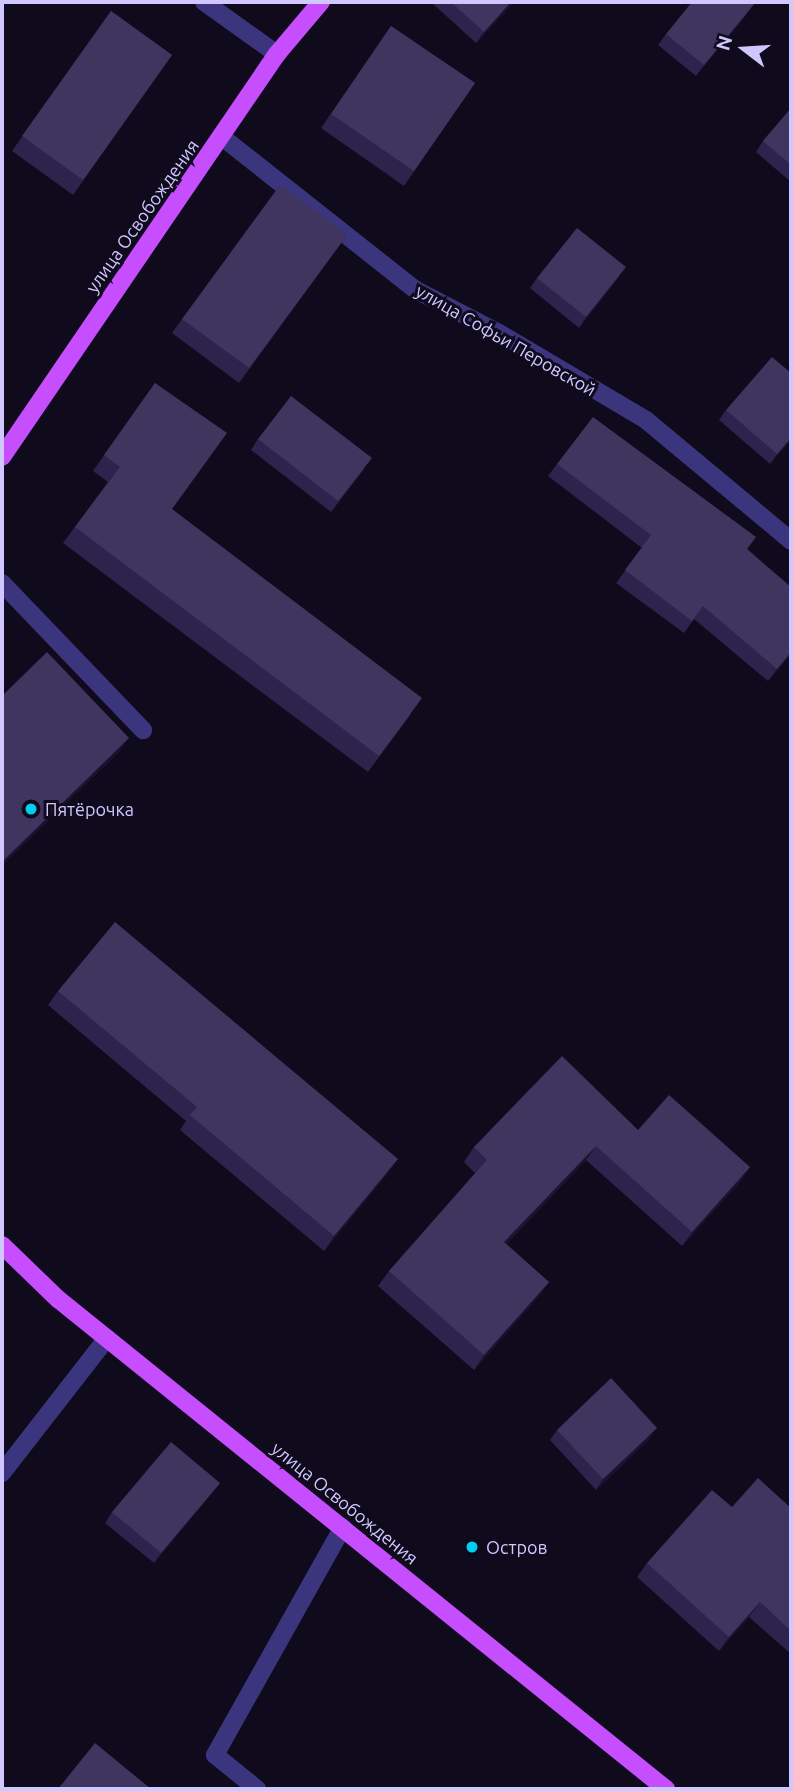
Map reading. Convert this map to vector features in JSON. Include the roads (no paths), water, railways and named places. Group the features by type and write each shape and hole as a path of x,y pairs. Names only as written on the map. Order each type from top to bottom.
{"main road":[{"name":"улица Освобождения","path":"2,457 277,54 321,2"},
{"name":"улица Освобождения","path":"2,1245 58,1299 666,1789"}],"street":[{"path":"204,2 277,54"},
{"name":"улица Софьи Перовской","path":"222,137 416,290 499,333 646,420 791,541"},
{"path":"2,583 143,730"},
{"path":"2,1473 107,1338"},
{"path":"257,1789 215,1755 343,1527"}],"place":[{"name":"Пятёрочка","path":"31,809"},
{"name":"Остров","path":"472,1547"}]}
